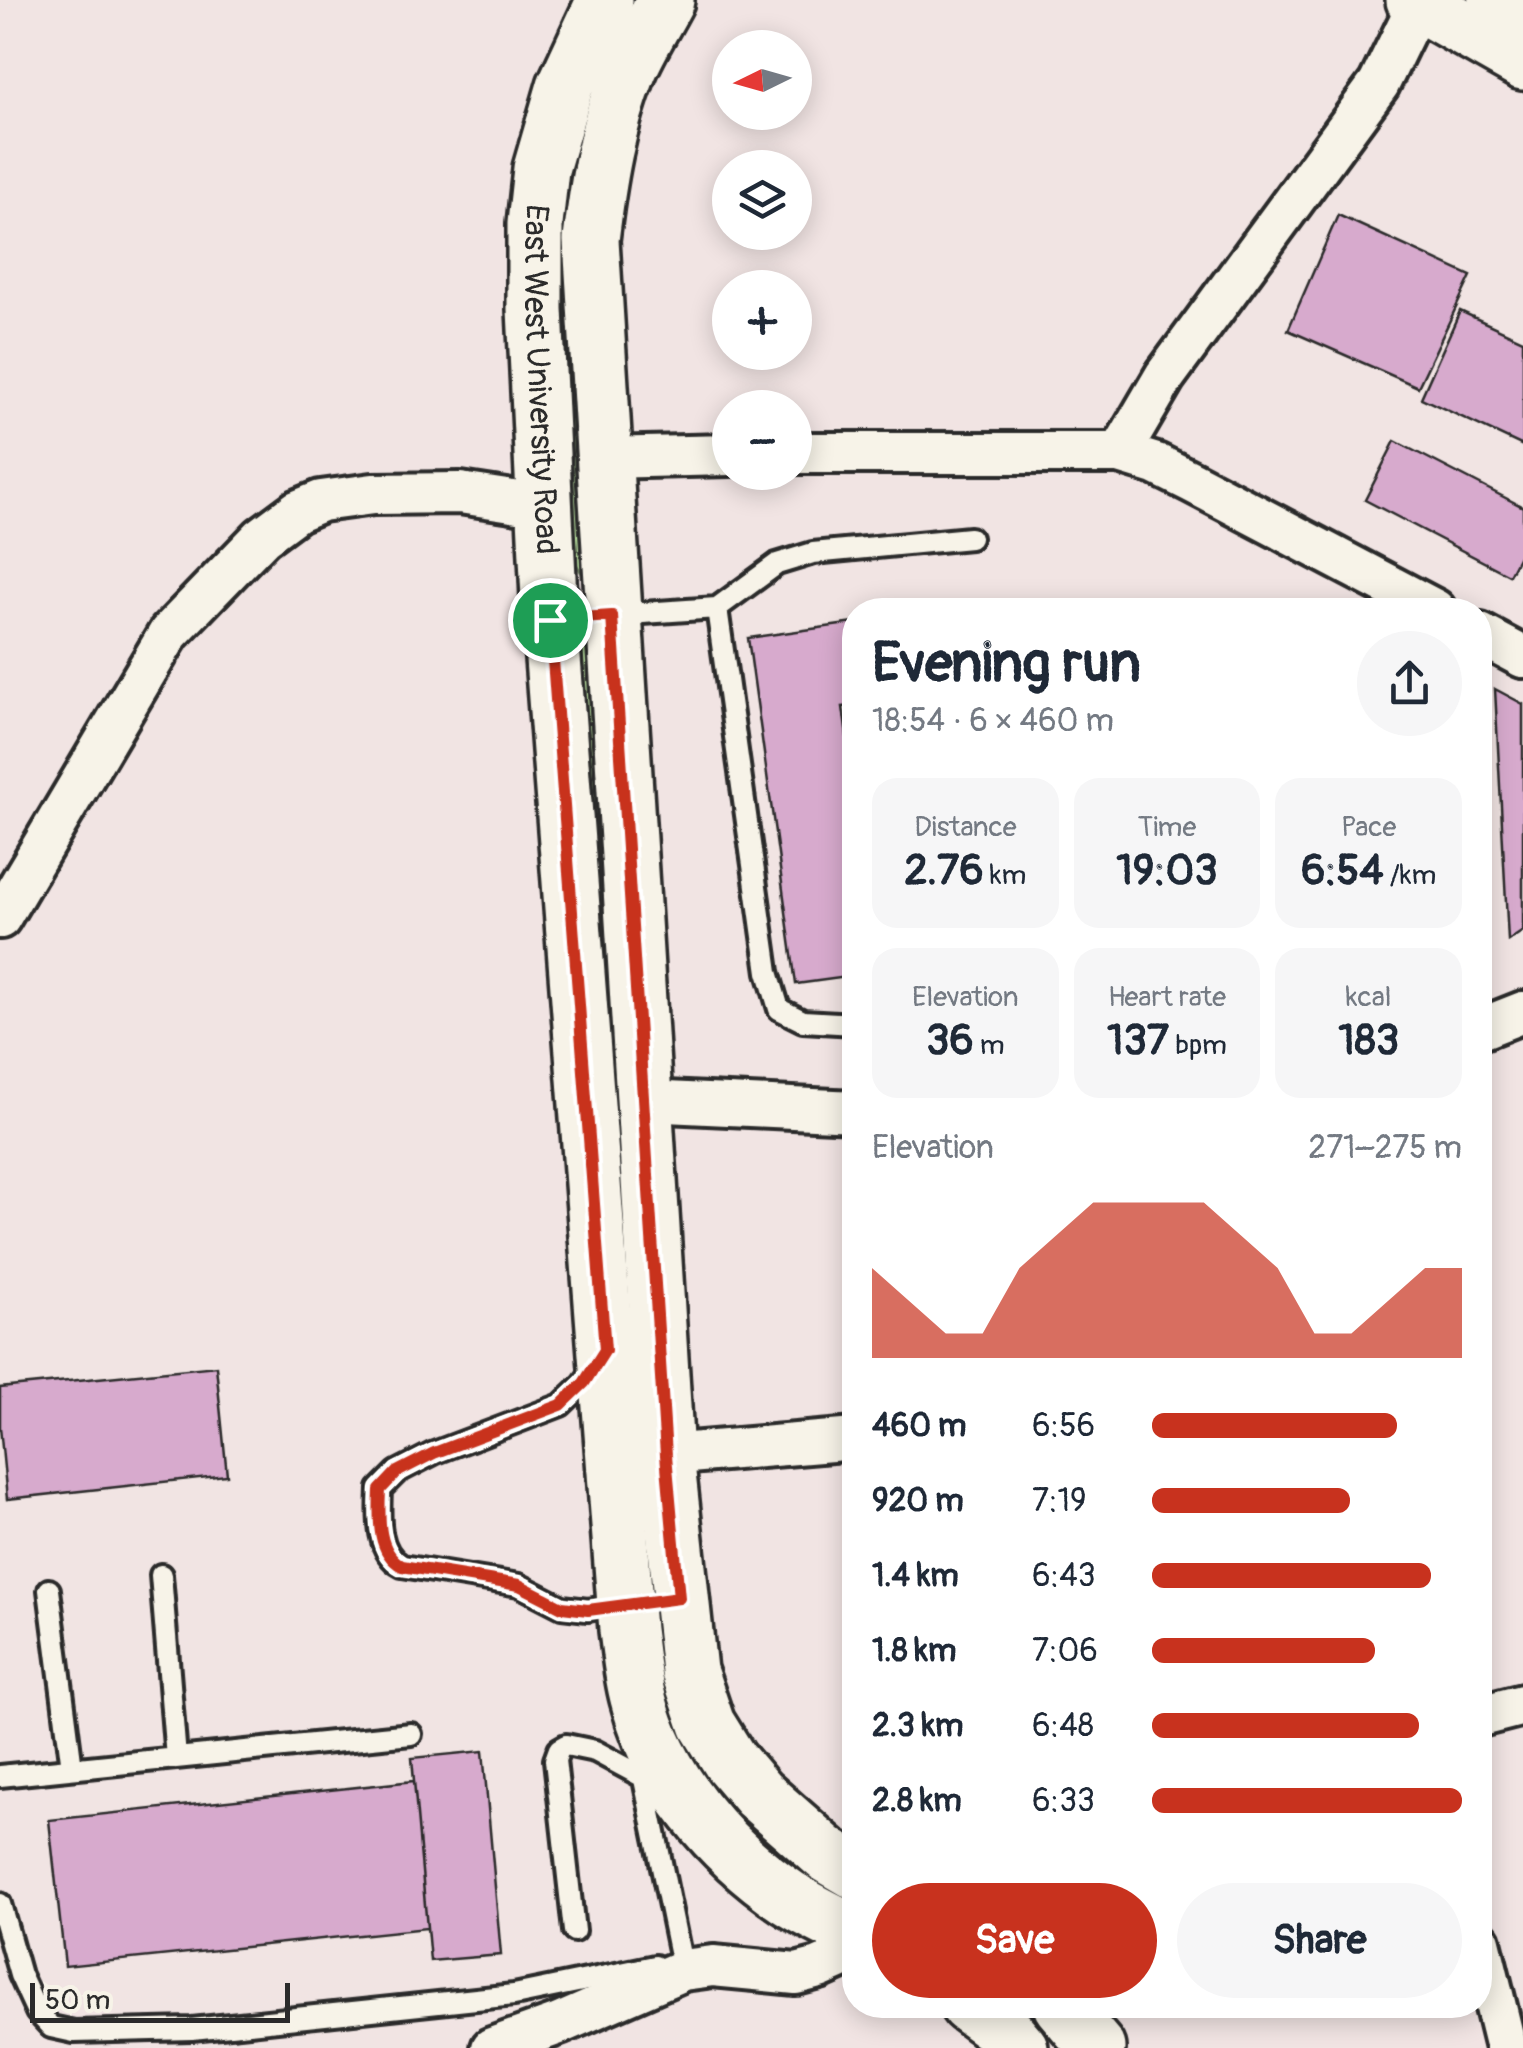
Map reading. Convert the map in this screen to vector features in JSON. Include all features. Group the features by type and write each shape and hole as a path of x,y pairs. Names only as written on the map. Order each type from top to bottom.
{"main road":[{"name":"East West University Road","path":"606,0 565,86 540,169 535,292 550,620 632,1348 652,1601 689,1672 707,1724 730,1761 758,1794 842,1854"},
{"name":"East West University Road","path":"666,0 628,72 602,160 591,240 645,1101 632,1348 666,1455 638,1700 660,1755 664,1788 788,1898 842,1927"},
{"path":"1496,0 1523,16"},
{"path":"1418,1 1523,62"},
{"path":"985,2018 1020,2048"},
{"path":"1072,2018 1097,2048"}],"street":[{"path":"1120,452 1165,376 1379,84 1418,1"},
{"path":"812,453 1120,452 1156,464 1412,598"},
{"path":"602,458 712,455"},
{"path":"0,918 169,633 274,528 321,500 373,494 460,493 545,506"},
{"path":"1492,640 1523,657"},
{"path":"1492,1024 1523,1012"},
{"path":"645,1101 842,1109"},
{"path":"666,1455 842,1440"},
{"path":"1492,1713 1523,1706"},
{"path":"492,2048 559,2024 682,1966 796,1974 842,1958"},
{"path":"1492,1991 1506,2048"}],"lane":[{"path":"550,620 716,608 778,564 813,553 970,538"},
{"path":"716,608 768,972 779,1009 803,1021 842,1023"},
{"path":"632,1348 561,1405 434,1453 397,1472 380,1490 379,1515 391,1560 402,1566 519,1585 562,1607 588,1610 652,1601"},
{"path":"161,1575 176,1758"},
{"path":"49,1590 72,1768"},
{"path":"0,1776 411,1734"},
{"path":"0,1904 20,1975 37,2012 51,2027 74,2032 192,2029 514,1995 682,1966 664,1788 595,1751 566,1745 559,1749 556,1760 574,1931"}],"green space":[{"path":"626,0 652,0 605,103 590,573 582,574 576,563 558,341 560,228 577,121"},
{"path":"594,627 648,1281 624,1290 577,638 582,628"}],"building":[{"path":"1338,215 1471,276 1418,387 1288,330"},
{"path":"1460,311 1523,340 1523,446 1421,398"},
{"path":"1395,441 1523,507 1523,548 1509,575 1365,500"},
{"path":"842,625 842,978 796,984 748,638"},
{"path":"1495,689 1523,704 1523,931 1508,941"},
{"path":"216,1366 227,1475 7,1499 0,1388"},
{"path":"483,1751 501,1955 430,1961 412,1758"},
{"path":"414,1781 427,1928 65,1966 49,1820"}],"route":[{"path":"612,616 666,1455 679,1598 588,1610 562,1607 519,1585 402,1566 391,1560 379,1515 380,1490 397,1472 434,1453 561,1405 584,1383 605,1350 550,620 612,616"}]}
